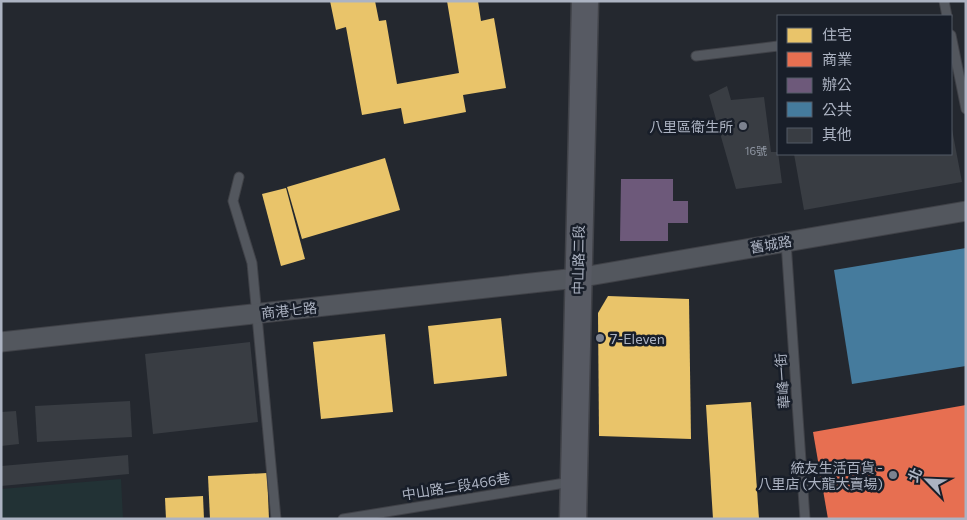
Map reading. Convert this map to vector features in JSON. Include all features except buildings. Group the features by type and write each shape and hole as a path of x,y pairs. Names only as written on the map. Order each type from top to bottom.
{"main road":[{"name":"中山路二段","path":"573,519 577,278 585,1"}],"street":[{"name":"舊城路","path":"577,278 966,211"},
{"name":"商港七路","path":"1,342 577,278"}],"lane":[{"path":"944,1 947,15"},
{"path":"952,40 966,109"},
{"path":"696,56 777,46"},
{"path":"240,177 233,201 252,264 276,519"},
{"name":"華峰一街","path":"786,242 805,519"},
{"name":"中山路二段466巷","path":"343,519 574,481"}],"shaded area":[{"path":"121,479 123,519 1,519 1,489"}],"place":[{"name":"八里區衛生所","path":"743,126"},
{"name":"7-Eleven","path":"600,338"},
{"name":"統友生活百貨 - 八里店 (大龍大賣場)","path":"893,475"}]}
